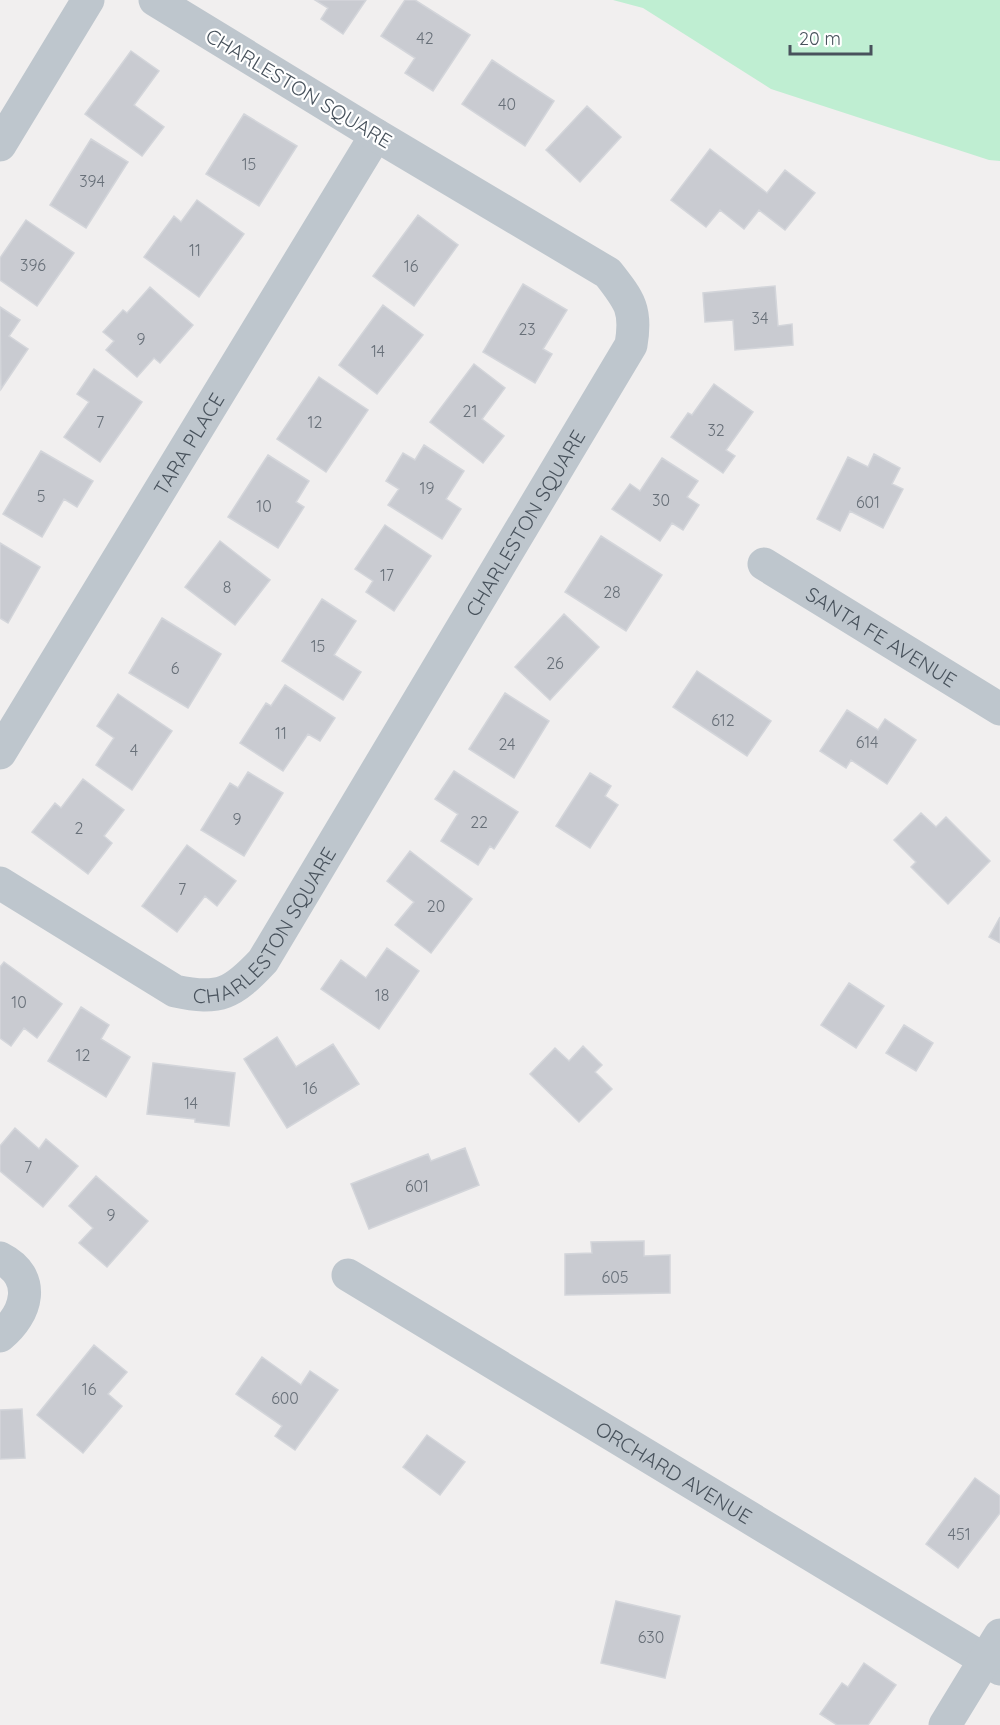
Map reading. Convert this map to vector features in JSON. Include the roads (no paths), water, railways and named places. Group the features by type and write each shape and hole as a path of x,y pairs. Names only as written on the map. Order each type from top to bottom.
{"street":[{"path":"0,145 88,0"},
{"name":"CHARLESTON SQUARE","path":"0,883 175,991 192,995 220,994 241,984 263,961 631,345 635,322 627,297 608,273 155,0"},
{"name":"TARA PLACE","path":"0,753 376,135"},
{"name":"SANTA FE AVENUE","path":"764,564 1000,710"},
{"path":"0,1258 19,1275 25,1289 24,1306 13,1325 0,1336"},
{"name":"ORCHARD AVENUE","path":"348,1275 995,1655"},
{"path":"945,1725 995,1655"}]}
